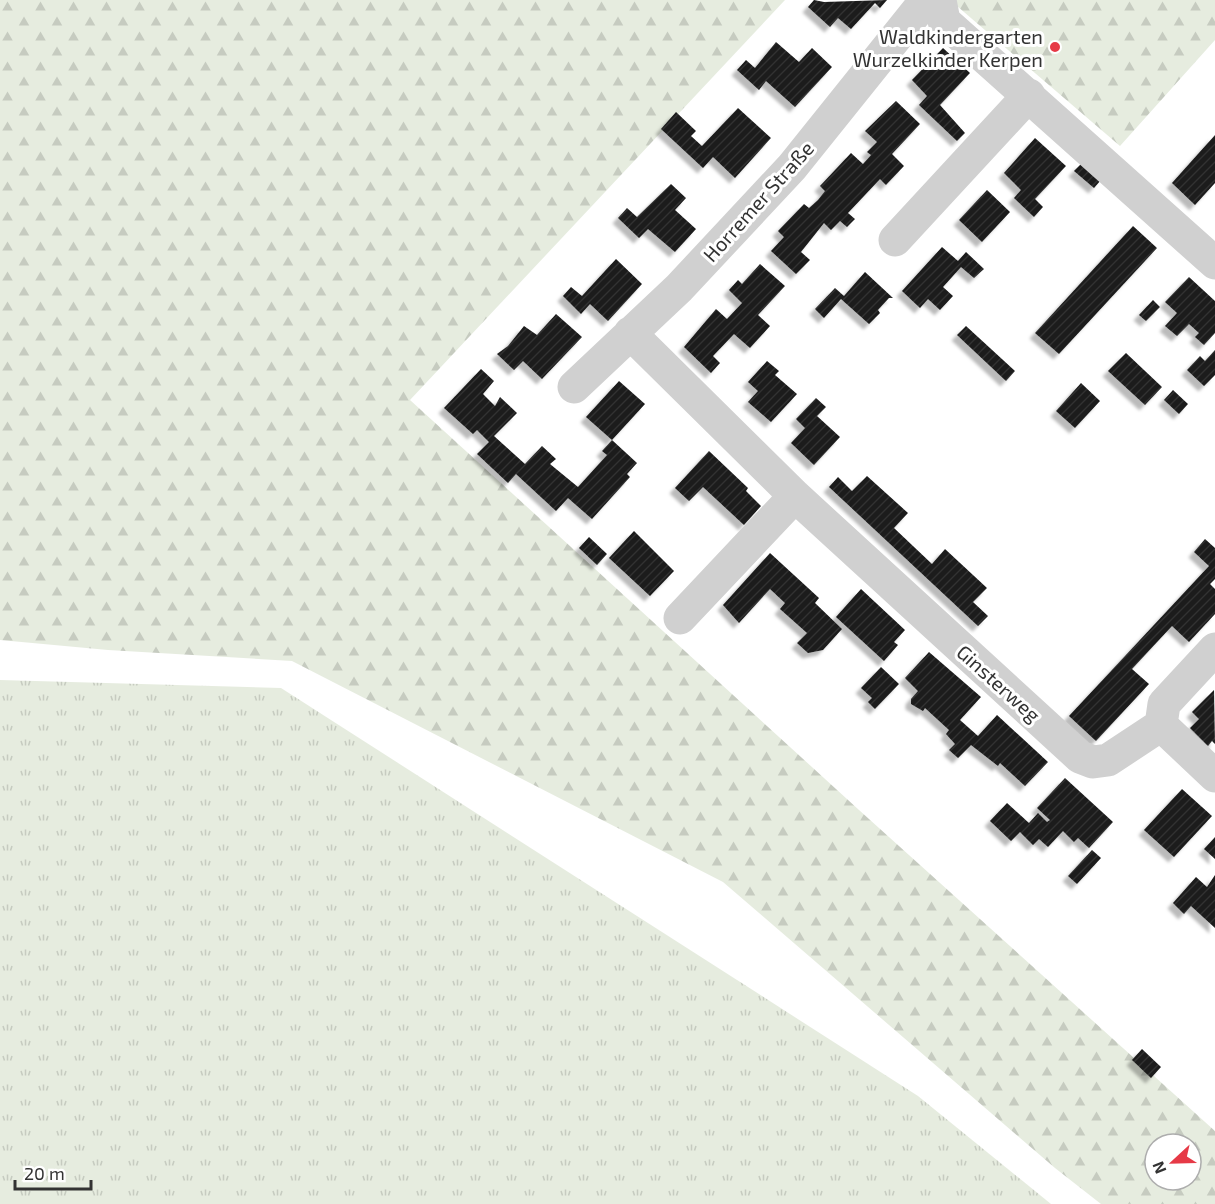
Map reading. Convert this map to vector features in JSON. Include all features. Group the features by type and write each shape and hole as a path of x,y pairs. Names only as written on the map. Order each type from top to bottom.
{"street":[{"name":"Horremer Straße","path":"574,387 679,288 792,167 926,0"},
{"path":"940,0 944,21 1215,263"},
{"path":"896,240 1029,95"},
{"name":"Ginsterweg","path":"630,333 795,496 1080,757 1094,762 1108,760 1161,725"},
{"path":"680,618 795,496"},
{"path":"1215,650 1164,704 1161,725 1215,776"}],"green space":[{"path":"0,0 785,0 410,400 1215,1131 1215,1204 1101,1204 1055,1168 723,882 292,661 108,650 0,640"},
{"path":"950,0 1215,0 1215,40 1120,146"},
{"path":"0,680 281,688 918,1096 1051,1204 0,1204"}],"building":[{"path":"814,0 824,2 887,0 880,8 875,3 851,29 838,18 830,27 808,7"},
{"path":"776,42 799,62 812,48 832,67 795,107 766,81 759,90 737,70 746,60 755,68"},
{"path":"943,48 970,73 940,105 965,133 957,141 919,105 927,96 912,80"},
{"path":"896,101 920,124 892,154 904,166 886,185 880,179 848,213 855,219 847,227 840,221 831,230 824,223 801,252 810,260 796,274 771,251 784,237 778,231 804,204 809,208 818,200 825,191 820,186 851,153 863,164 871,155 867,152 877,142 865,131"},
{"path":"738,108 771,138 735,178 713,157 703,168 661,129 676,112 696,131 691,136 702,146"},
{"path":"1215,135 1215,183 1195,205 1172,183"},
{"path":"1035,138 1066,166 1035,199 1043,207 1034,217 1014,198 1021,190 1004,173"},
{"path":"1082,163 1101,180 1094,188 1074,171"},
{"path":"671,184 686,198 675,210 696,229 675,252 648,229 639,238 618,218 627,208 637,217"},
{"path":"987,190 1010,212 982,242 959,220"},
{"path":"1133,226 1157,248 1059,354 1035,333"},
{"path":"942,247 958,261 966,252 984,269 974,278 961,267 943,287 953,296 940,310 928,299 920,308 902,291"},
{"path":"616,259 642,284 608,321 590,304 581,314 563,296 571,287 582,296"},
{"path":"760,264 785,286 758,315 770,326 750,348 734,334 713,356 720,363 711,373 684,347 716,309 727,319 742,303 729,290 738,280 742,284"},
{"path":"865,272 893,298 889,298 878,310 880,313 869,324 841,299 824,318 815,309 835,288 844,296"},
{"path":"1189,277 1215,301 1215,333 1204,345 1195,337 1199,333 1189,324 1177,336 1165,326 1177,313 1165,302"},
{"path":"1153,300 1160,307 1146,321 1139,315"},
{"path":"556,314 582,337 542,379 523,361 514,370 497,354 508,346 524,326 537,335"},
{"path":"966,326 1015,371 1006,381 957,335"},
{"path":"1215,350 1215,375 1204,386 1187,370 1200,356 1205,361"},
{"path":"1126,353 1162,387 1145,405 1108,371"},
{"path":"767,361 779,371 775,375 797,394 771,422 748,402 758,391 748,382"},
{"path":"481,369 494,381 483,394 495,406 500,397 517,413 494,436 525,464 542,446 556,459 550,464 578,487 607,455 602,451 612,440 637,463 627,474 630,477 592,519 568,498 556,511 516,474 508,483 477,454 489,442 477,430 473,434 444,408"},
{"path":"619,381 645,404 612,440 586,417"},
{"path":"1081,383 1100,401 1075,428 1056,411"},
{"path":"1173,390 1188,404 1179,414 1164,400"},
{"path":"816,398 826,407 817,416 840,437 814,465 791,443 805,428 796,419"},
{"path":"709,451 748,488 746,491 761,506 744,525 703,487 689,501 675,488"},
{"path":"867,476 908,513 894,528 932,564 945,549 987,588 973,602 988,616 978,626 829,487 838,477 852,491"},
{"path":"634,531 674,571 650,596 609,558"},
{"path":"589,537 607,554 597,565 579,548"},
{"path":"1205,539 1215,548 1215,579 1210,584 1215,589 1215,614 1189,642 1172,626 1132,669 1149,684 1096,741 1069,716 1209,566 1194,552"},
{"path":"770,553 819,598 815,603 842,629 823,650 808,653 797,643 807,633 780,609 785,603 770,589 739,623 723,605"},
{"path":"861,589 905,630 894,642 898,645 884,661 836,617"},
{"path":"929,652 981,697 960,720 978,736 997,715 1048,762 1025,786 1000,763 998,766 971,745 958,758 949,750 955,744 946,734 949,730 925,708 923,711 911,704 911,699 918,691 905,678"},
{"path":"881,667 899,684 875,709 868,702 872,698 861,688"},
{"path":"1214,690 1215,744 1212,741 1208,746 1190,728 1199,719 1192,712"},
{"path":"1065,778 1113,822 1089,848 1078,838 1074,842 1063,831 1048,847 1039,839 1033,845 1020,832 1011,841 990,821 1007,803 1029,823 1038,813 1047,822 1050,820 1037,808"},
{"path":"1182,789 1212,816 1174,857 1144,830"},
{"path":"1215,837 1215,859 1204,849"},
{"path":"1092,850 1101,858 1077,884 1068,876"},
{"path":"1215,875 1215,928 1191,906 1184,914 1173,903 1196,877 1207,887"},
{"path":"1142,1049 1161,1067 1151,1078 1132,1060"}],"place":[{"name":"Waldkindergarten Wurzelkinder Kerpen","path":"1055,47"}]}
